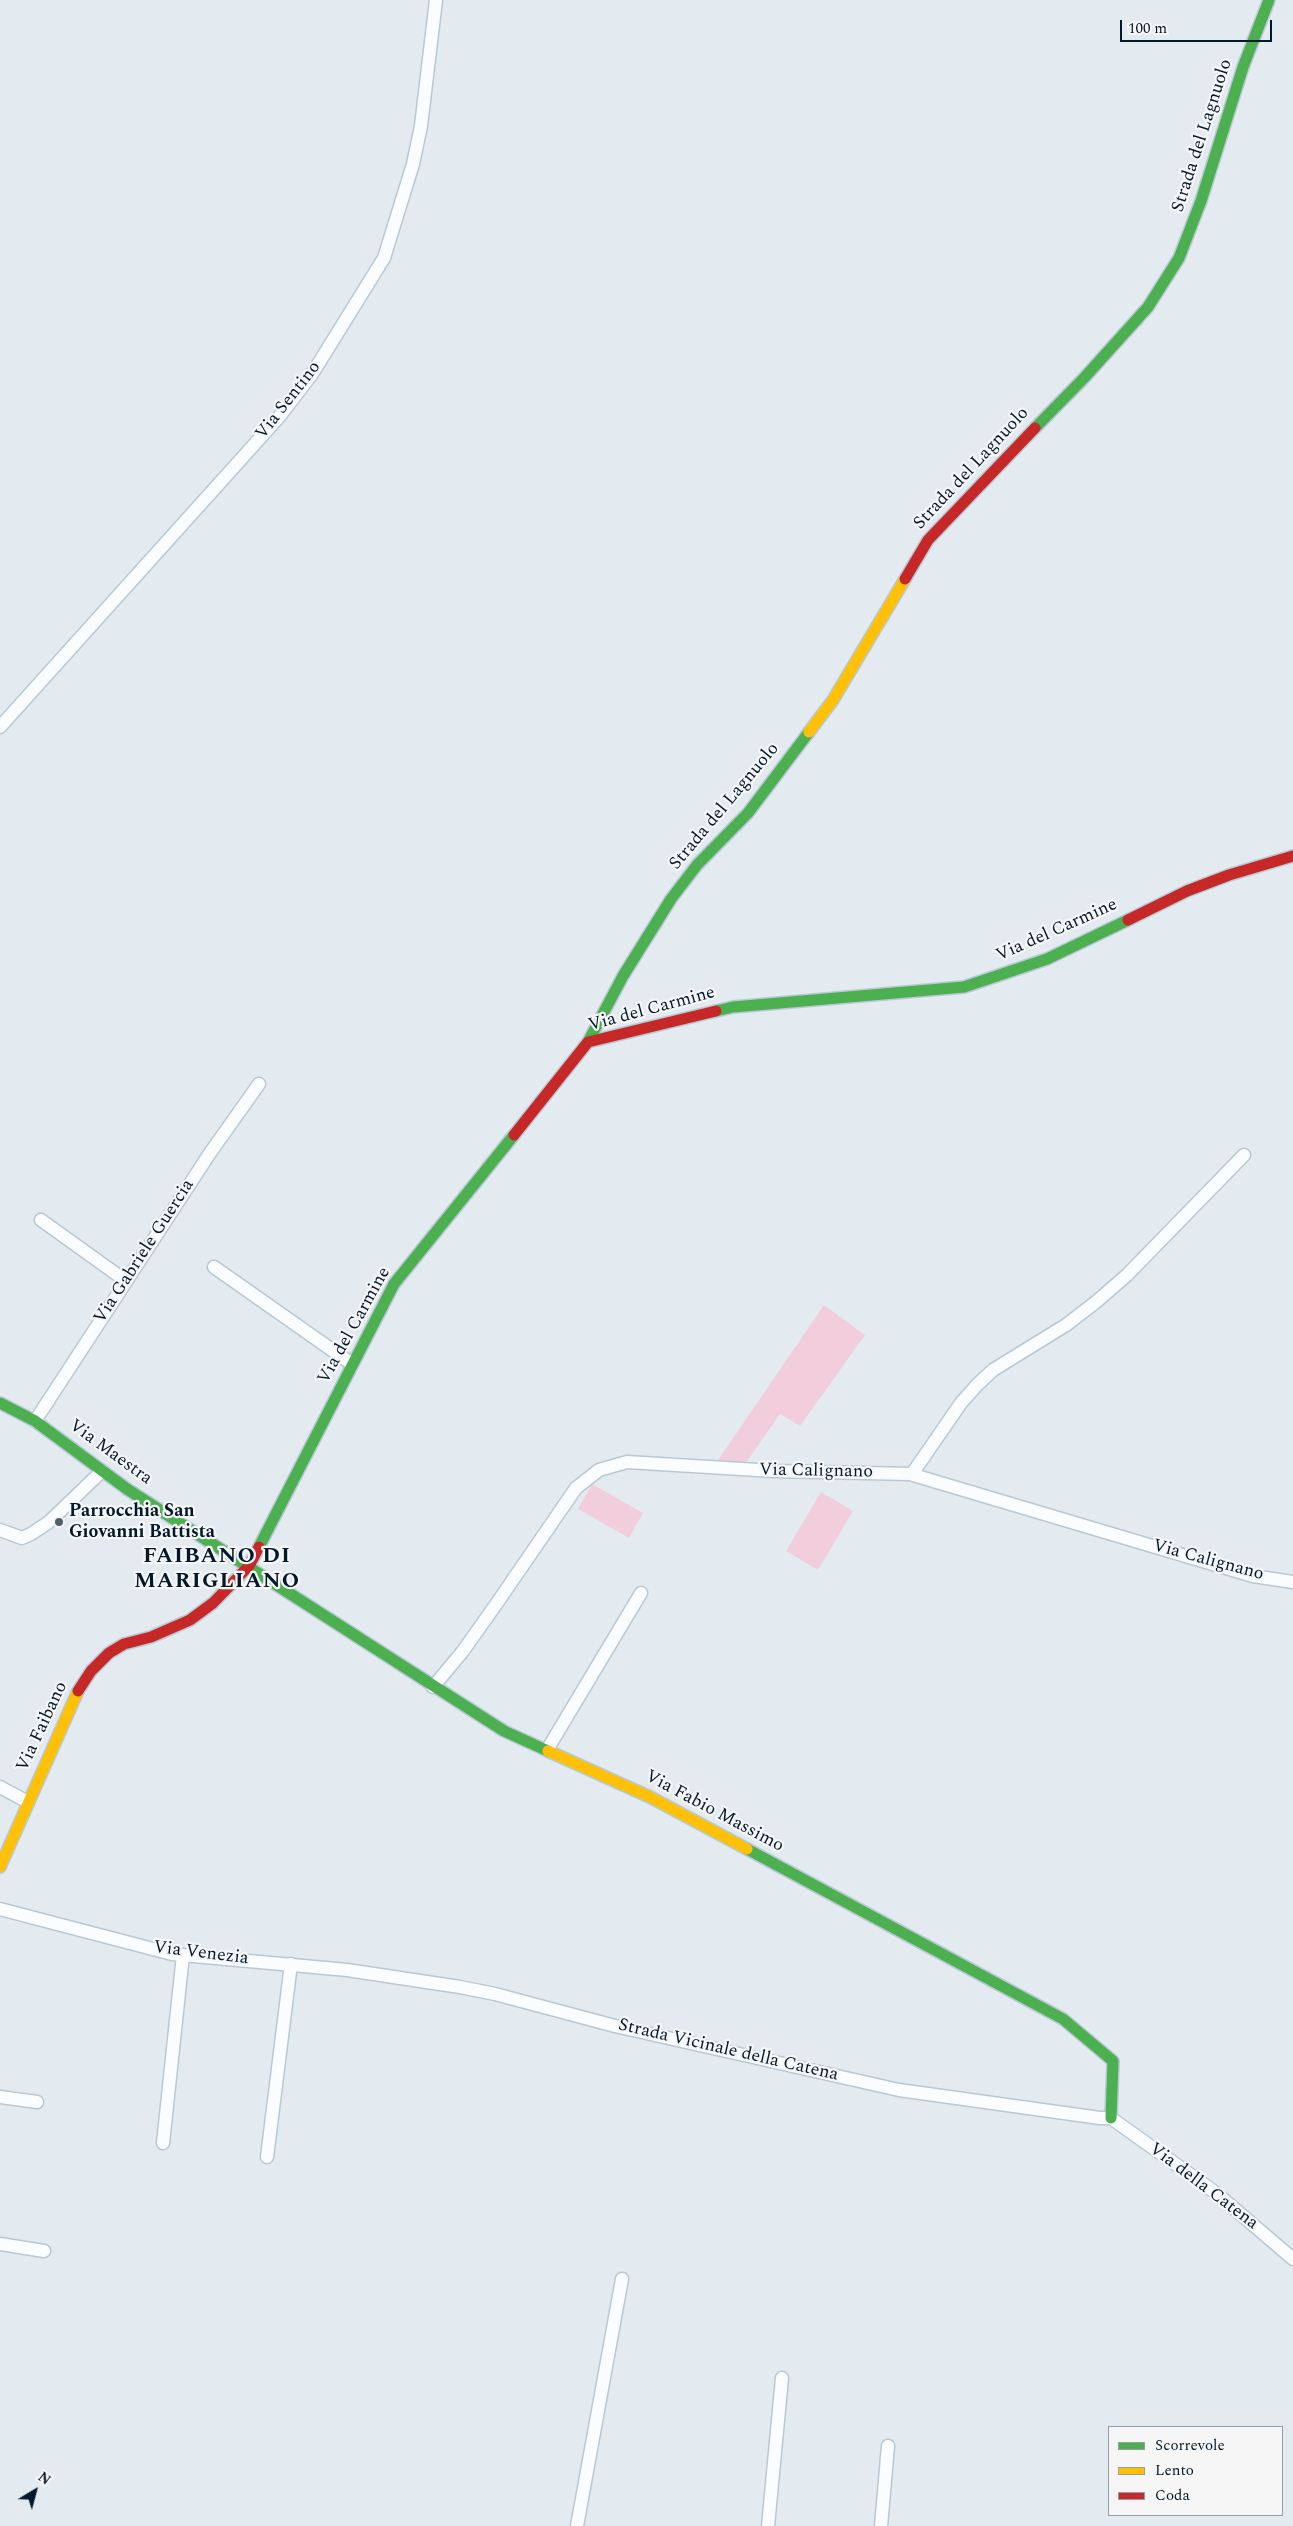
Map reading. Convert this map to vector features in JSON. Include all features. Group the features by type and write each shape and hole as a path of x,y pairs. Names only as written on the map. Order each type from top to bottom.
{"street":[{"name":"Via Sentino","path":"0,727 279,417 312,374 384,258 413,164 421,126 436,0"},
{"name":"Strada del Lagnuolo","path":"588,1042 623,976 671,899 697,865 748,813 833,700 928,540 990,473 1085,377 1148,307 1168,278 1179,258 1201,201 1244,67 1269,0"},
{"name":"Via del Carmine","path":"249,1566 394,1284 588,1042 733,1007 906,994 964,987 1005,975 1047,959 1187,891 1229,875 1293,856"},
{"name":"Via Gabriele Guercia","path":"35,1421 210,1153 259,1084"},
{"path":"912,1474 961,1403 977,1385 993,1370 1066,1326 1096,1302 1127,1274 1244,1155"},
{"path":"41,1220 126,1280"},
{"path":"214,1267 352,1364"},
{"name":"Via Maestra","path":"0,1403 35,1421 102,1471 249,1566"},
{"name":"Via Calignano","path":"433,1687 497,1603 563,1504 583,1480 599,1470 627,1462 774,1472 912,1474 1244,1573 1293,1582"},
{"path":"0,1530 22,1538 31,1534 49,1522 102,1471"},
{"name":"Via Fabio Massimo","path":"249,1566 433,1687 504,1731 650,1796 1062,2019 1113,2061 1114,2078 1110,2111 1111,2118"},
{"name":"Via Faibano","path":"0,1867 74,1696 92,1671 109,1653 124,1644 151,1636 190,1620 230,1588 249,1566"},
{"path":"547,1750 641,1593"},
{"path":"0,1787 28,1802"},
{"name":"Via Venezia","path":"0,1909 172,1954 347,1970"},
{"path":"163,2142 183,1955"},
{"path":"267,2157 291,1964"},
{"name":"Strada Vicinale della Catena","path":"347,1970 495,1994 615,2026 899,2090 1111,2118"},
{"path":"0,2097 37,2102"},
{"name":"Via della Catena","path":"1111,2118 1216,2193 1293,2259"},
{"path":"0,2244 44,2250"},
{"path":"577,2526 622,2279"},
{"path":"768,2526 782,2378"},
{"path":"881,2526 888,2446"}],"shaded area":[{"path":"824,1305 865,1335 800,1426 780,1414 743,1467 714,1466"},
{"path":"592,1484 643,1513 629,1538 578,1509"},
{"path":"821,1492 853,1511 818,1570 786,1551"}],"traffic: fast":[{"path":"1035,428 1085,377 1148,307 1179,258 1201,201 1243,67 1269,0"},
{"path":"588,1042 623,976 671,899 697,865 748,813 809,732"},
{"path":"716,1011 733,1007 964,987 1047,959 1128,920"},
{"path":"259,1547 394,1284 514,1135"},
{"path":"0,1403 35,1421 127,1489 504,1731 548,1751"},
{"path":"747,1849 1063,2019 1113,2061 1111,2118"}],"traffic: slow":[{"path":"809,732 833,700 905,579"},
{"path":"0,1867 78,1691"},
{"path":"548,1751 650,1797 747,1849"}],"traffic: jam":[{"path":"905,579 928,540 1035,428"},
{"path":"1128,920 1187,891 1229,875 1293,856"},
{"path":"514,1135 588,1042 716,1011"},
{"path":"78,1691 91,1671 109,1653 124,1644 151,1637 190,1620 213,1603 249,1566 259,1547"}],"place":[{"name":"Parrocchia San Giovanni Battista","path":"59,1522"}],"district":[{"name":"FAIBANO DI MARIGLIANO","path":"217,1570"}]}
